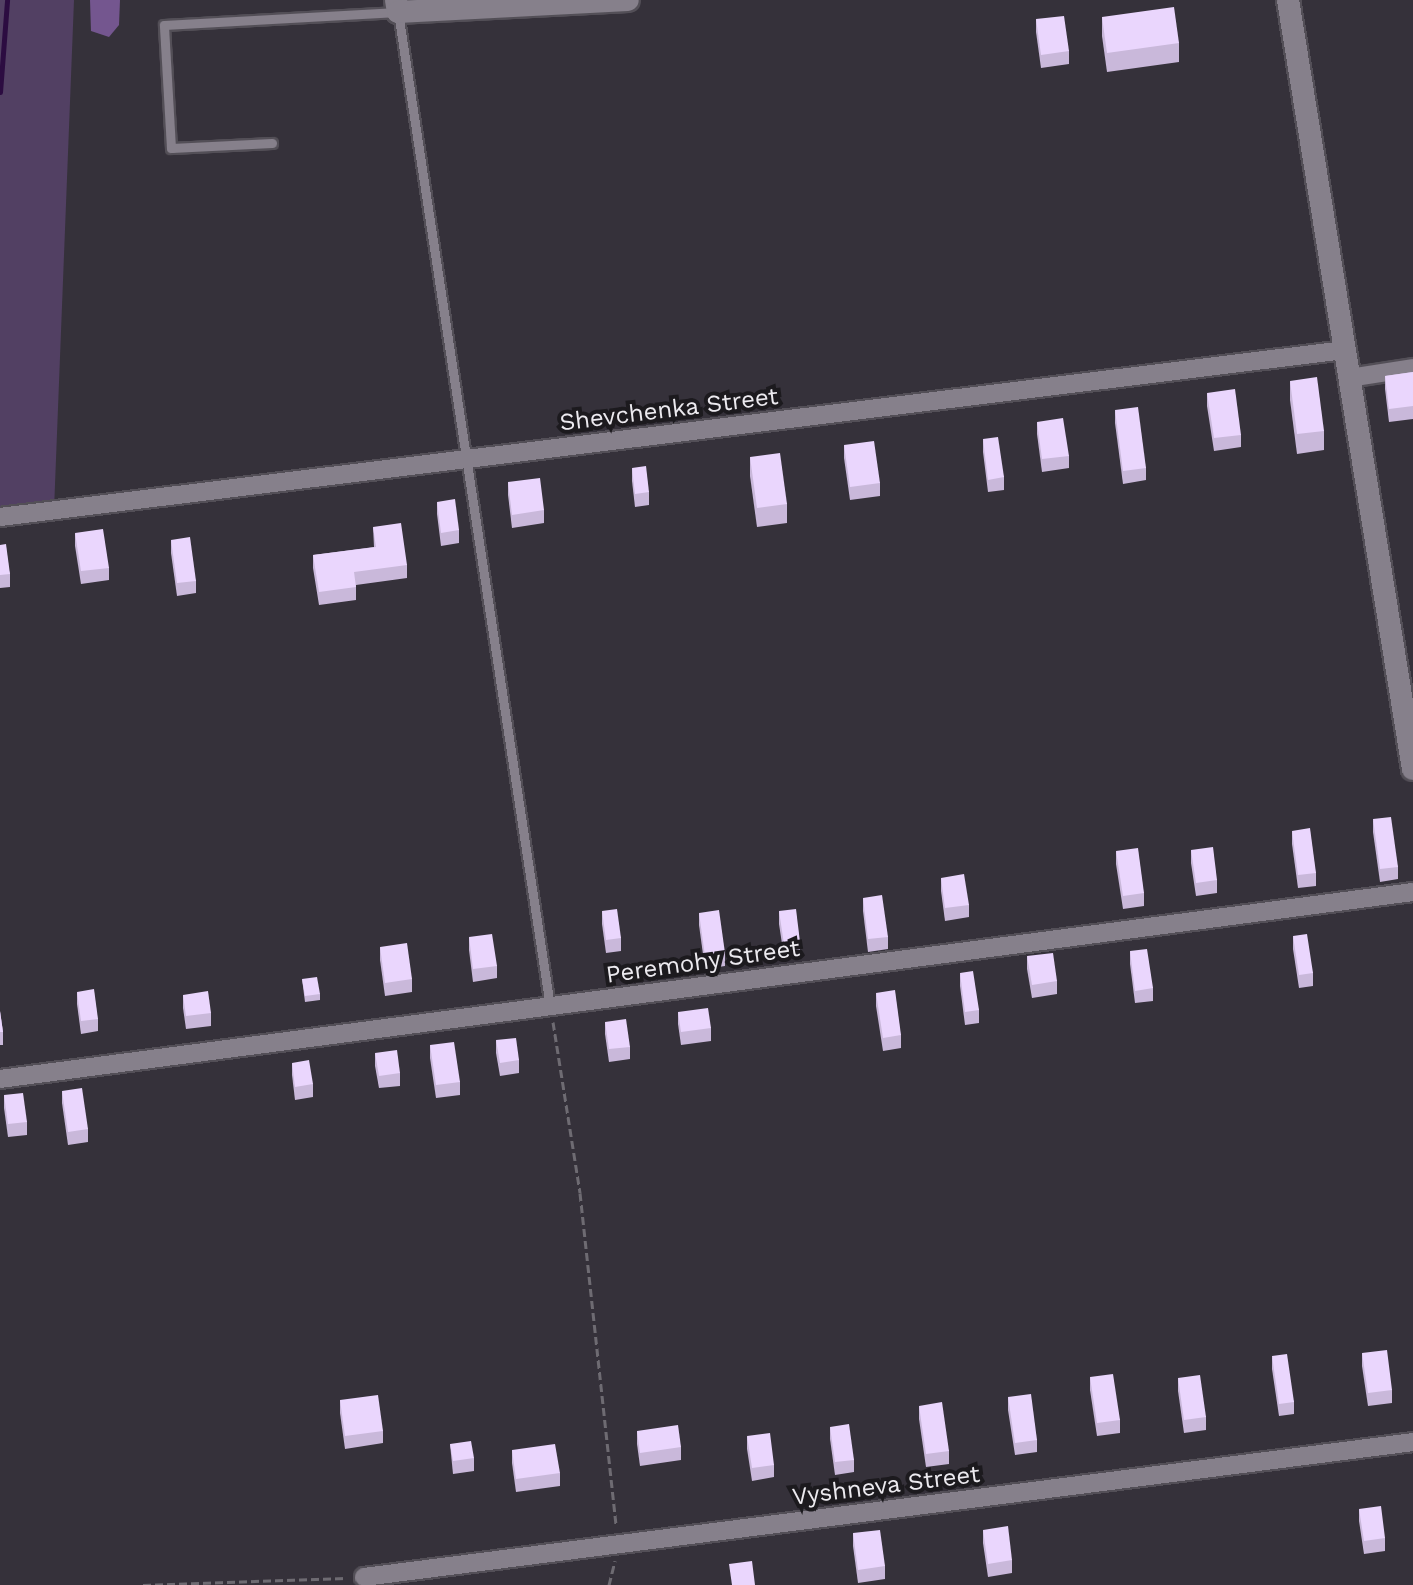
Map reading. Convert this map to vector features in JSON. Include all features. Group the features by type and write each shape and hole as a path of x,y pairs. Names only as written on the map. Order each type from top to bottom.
{"street":[{"path":"397,6 628,0"},
{"path":"1288,0 1413,769"},
{"name":"Shevchenka Street","path":"0,517 1345,350"},
{"path":"1349,378 1413,368"},
{"name":"Peremohy Street","path":"0,1079 1413,892"},
{"name":"Vyshneva Street","path":"364,1577 1413,1442"}],"lane":[{"path":"272,143 171,148 164,25 397,6 463,459 550,1006"}],"path":[{"path":"550,1006 580,1193 618,1545 609,1585"},
{"path":"143,1585 364,1577"}],"shaded area":[{"path":"0,0 74,0 54,510 0,517"},
{"path":"90,0 120,0 119,25 109,37 91,31"}],"building":[{"path":"1174,7 1179,43 1107,53 1102,17"},
{"path":"1064,16 1069,51 1041,55 1036,19"},
{"path":"1413,372 1413,406 1389,409 1385,376"},
{"path":"1317,377 1324,431 1297,434 1290,381"},
{"path":"1235,389 1241,435 1214,438 1207,393"},
{"path":"1138,407 1146,468 1123,471 1115,410"},
{"path":"1063,418 1069,456 1042,459 1037,422"},
{"path":"998,437 1004,477 988,480 983,439"},
{"path":"874,441 880,483 850,487 844,445"},
{"path":"780,453 787,504 757,508 750,457"},
{"path":"646,466 649,492 635,494 632,468"},
{"path":"540,478 544,510 512,515 508,482"},
{"path":"455,499 459,530 441,533 437,502"},
{"path":"401,523 407,565 354,572 356,587 319,592 313,555 376,547 373,527"},
{"path":"103,529 109,568 81,571 75,533"},
{"path":"190,537 196,581 177,583 171,540"},
{"path":"6,544 10,574 0,575 0,545"},
{"path":"1391,817 1398,867 1380,869 1373,819"},
{"path":"1310,828 1316,873 1298,875 1292,831"},
{"path":"1213,847 1217,880 1196,883 1191,850"},
{"path":"1138,848 1144,893 1123,896 1116,851"},
{"path":"964,874 969,905 945,908 941,878"},
{"path":"882,895 888,937 868,939 863,898"},
{"path":"617,909 621,938 606,940 602,911"},
{"path":"796,909 800,942 784,944 779,911"},
{"path":"719,910 725,953 705,956 699,913"},
{"path":"492,934 497,966 473,969 469,937"},
{"path":"1307,934 1313,973 1299,975 1293,936"},
{"path":"407,943 412,979 385,983 380,947"},
{"path":"1147,949 1153,988 1135,991 1130,951"},
{"path":"1053,953 1057,981 1032,985 1027,956"},
{"path":"973,971 979,1010 965,1012 960,973"},
{"path":"317,977 320,994 305,996 302,979"},
{"path":"94,989 98,1019 81,1021 77,992"},
{"path":"895,990 901,1035 883,1038 876,993"},
{"path":"208,991 211,1013 186,1016 183,995"},
{"path":"708,1008 711,1028 681,1032 678,1012"},
{"path":"626,1019 630,1047 609,1049 605,1022"},
{"path":"516,1038 519,1060 500,1063 496,1040"},
{"path":"454,1042 460,1082 436,1085 430,1045"},
{"path":"397,1050 400,1073 379,1076 375,1053"},
{"path":"309,1060 313,1084 295,1087 292,1063"},
{"path":"82,1088 88,1129 68,1132 62,1091"},
{"path":"23,1093 27,1122 8,1124 4,1095"},
{"path":"1387,1350 1392,1390 1368,1393 1362,1353"},
{"path":"1287,1354 1294,1402 1279,1404 1272,1356"},
{"path":"1113,1374 1120,1420 1097,1423 1090,1377"},
{"path":"1200,1375 1206,1417 1184,1420 1178,1378"},
{"path":"1031,1394 1037,1440 1015,1443 1008,1397"},
{"path":"378,1395 383,1431 345,1436 340,1400"},
{"path":"942,1402 949,1451 926,1454 919,1406"},
{"path":"849,1424 854,1460 835,1462 830,1427"},
{"path":"678,1425 681,1447 640,1453 637,1431"},
{"path":"770,1433 774,1465 752,1468 747,1436"},
{"path":"471,1441 474,1458 453,1461 450,1444"},
{"path":"555,1444 560,1473 516,1479 512,1450"},
{"path":"1381,1506 1385,1538 1364,1541 1359,1509"},
{"path":"1008,1526 1012,1560 988,1564 983,1530"},
{"path":"880,1530 885,1566 858,1570 853,1533"},
{"path":"752,1561 755,1585 732,1585 729,1564"}],"waterway":[{"path":"0,92 7,0"}]}
